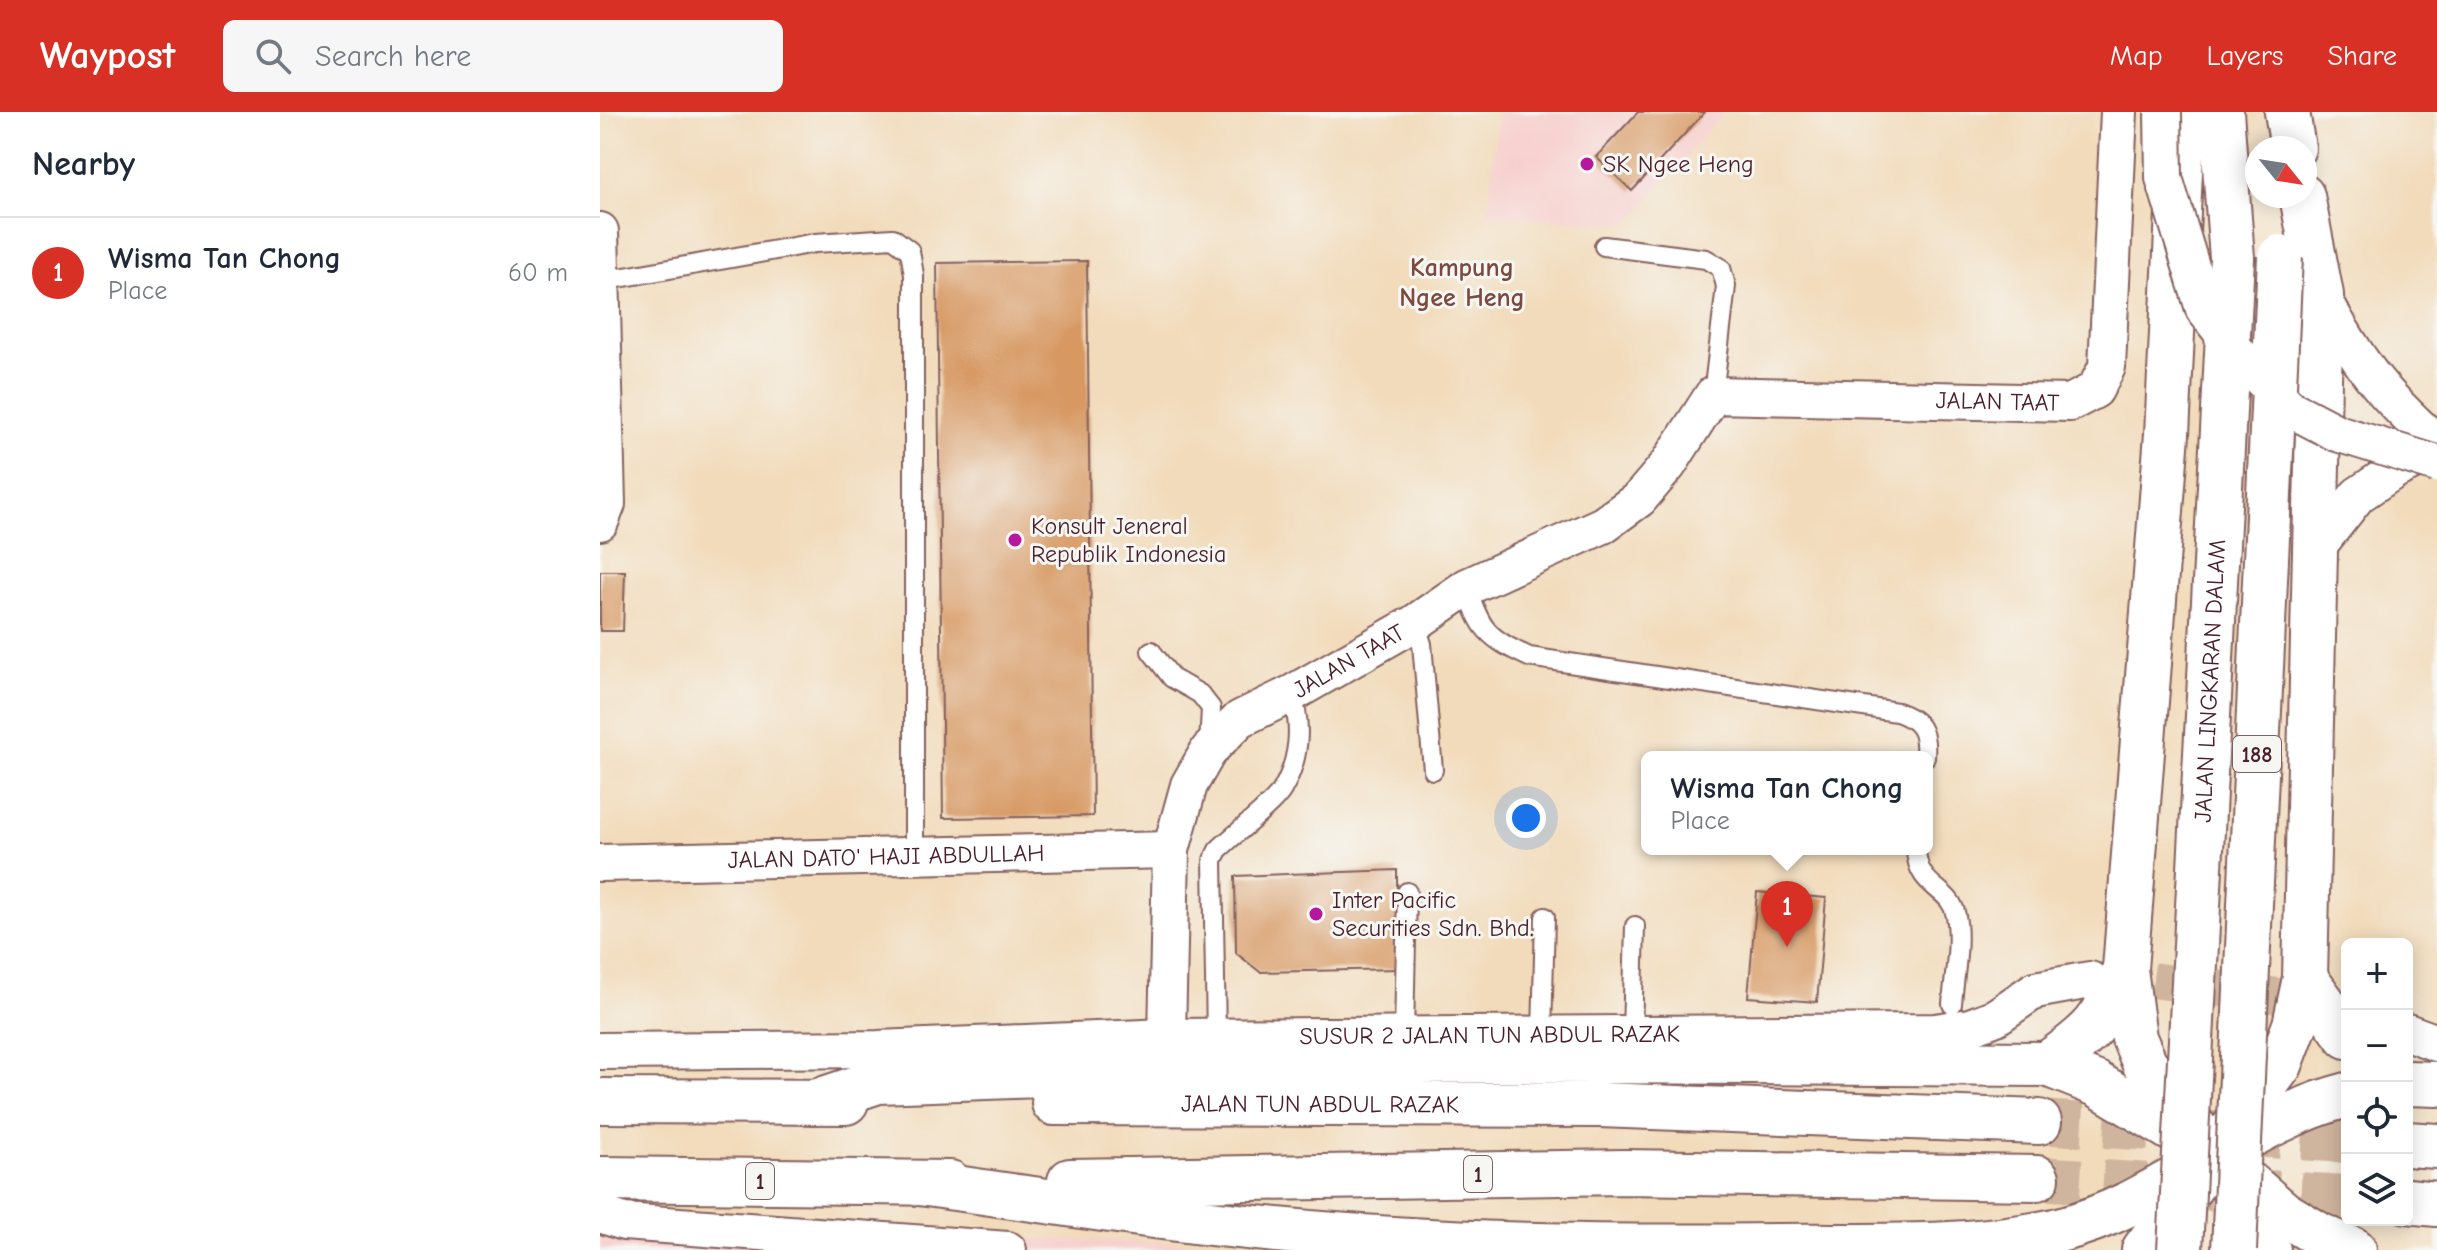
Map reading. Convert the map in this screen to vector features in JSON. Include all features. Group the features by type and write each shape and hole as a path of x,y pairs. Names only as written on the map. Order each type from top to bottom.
{"highway":[{"path":"2047,1064 2091,1034 2109,1006 2107,975 2167,434 2183,112"},
{"name":"JALAN LINGKARAN DALAM","path":"2180,1250 2232,258 2221,112"},
{"path":"2272,112 2273,136"},
{"path":"2287,112 2291,136"},
{"name":"188","path":"2234,1250 2280,257 2278,208"},
{"path":"2144,1250 2280,1065 2295,1025 2305,978 2321,295 2304,208"},
{"path":"2107,975 2145,1064 2215,1155 2268,1250"},
{"path":"2305,978 2341,1028"},
{"path":"815,1102 878,1065 1447,1060 2047,1064 2097,1084 2215,1155 2283,1213 2319,1235 2354,1250"},
{"path":"919,1183 1277,1230 1608,1248 2000,1247 2090,1221 2131,1204 2312,1104 2341,1097"},
{"name":"JALAN TUN ABDUL RAZAK","path":"600,1101 1600,1105 2039,1122"},
{"path":"2413,1144 2437,1146"},
{"name":"1","path":"600,1179 919,1183 1624,1172 2037,1178"},
{"path":"2413,1202 2437,1204"}],"street":[{"name":"JALAN TAAT","path":"1167,1037 1171,850 1189,785 1209,750 1240,719 1291,694 1415,623 1467,587 1603,525 1639,499 1668,465 1713,395 2070,403 2095,390 2107,367 2119,112"},
{"path":"2163,112 2164,178 2204,309 2248,366 2291,409 2337,433 2437,464"},
{"path":"600,231 607,504 600,522"},
{"path":"2321,295 2355,356 2396,407 2437,443"},
{"path":"2317,547 2358,495 2395,470 2437,450"},
{"name":"JALAN DATO' HAJI ABDULLAH","path":"600,863 1171,850"},
{"name":"SUSUR 2 JALAN TUN ABDUL RAZAK","path":"600,1051 878,1065 1167,1037 1935,1032 1970,1027 1996,1017 2035,990 2107,975"},
{"path":"2413,1034 2437,1043"},
{"path":"600,1214 624,1222 1008,1250"}],"lane":[{"path":"602,281 815,243 893,238 910,251 914,275 914,856"},
{"name":"JALAN TAAT","path":"1604,246 1706,259 1721,268 1726,286 1713,395"},
{"path":"1467,587 1478,622 1490,637 1529,657 1897,712 1914,718 1925,732 1925,751"},
{"path":"1415,623 1422,644 1433,770"},
{"path":"1151,651 1172,678 1200,694 1211,708 1209,750"},
{"path":"1216,1037 1213,860 1218,850 1281,792 1296,752 1300,727 1291,694"},
{"path":"1917,855 1921,872 1930,886 1945,893 1956,915 1952,1004"},
{"path":"1404,1036 1407,892"},
{"path":"1542,1034 1545,917"},
{"path":"1632,1034 1635,926"}],"shaded area":[{"name":"SK Ngee Heng","path":"1498,112 1724,112 1628,224 1488,215"},
{"path":"600,1227 1227,1244 1227,1250 600,1250"}],"building":[{"path":"1638,112 1705,112 1632,191 1596,157"},
{"name":"Konsult Jeneral Republik Indonesia","path":"1087,261 1093,816 943,818 937,263"},
{"path":"600,571 625,571 623,631 600,631"},
{"name":"Inter Pacific Securities Sdn. Bhd.","path":"1397,870 1397,969 1260,972 1236,953 1235,876"},
{"path":"1757,892 1826,898 1817,1002 1748,997"}],"tunnel":[{"path":"2099,980 2143,979 2326,1002"},
{"path":"2039,1122 2341,1141"},
{"path":"2037,1178 2341,1197"}],"place":[{"name":"SK Ngee Heng","path":"1587,164"},
{"name":"Konsult Jeneral Republik Indonesia","path":"1015,540"},
{"name":"Inter Pacific Securities Sdn. Bhd.","path":"1316,914"},
{"name":"Wisma Tan Chong","path":"1787,947"}],"district":[{"name":"Kampung Ngee Heng","path":"1462,282"}]}
